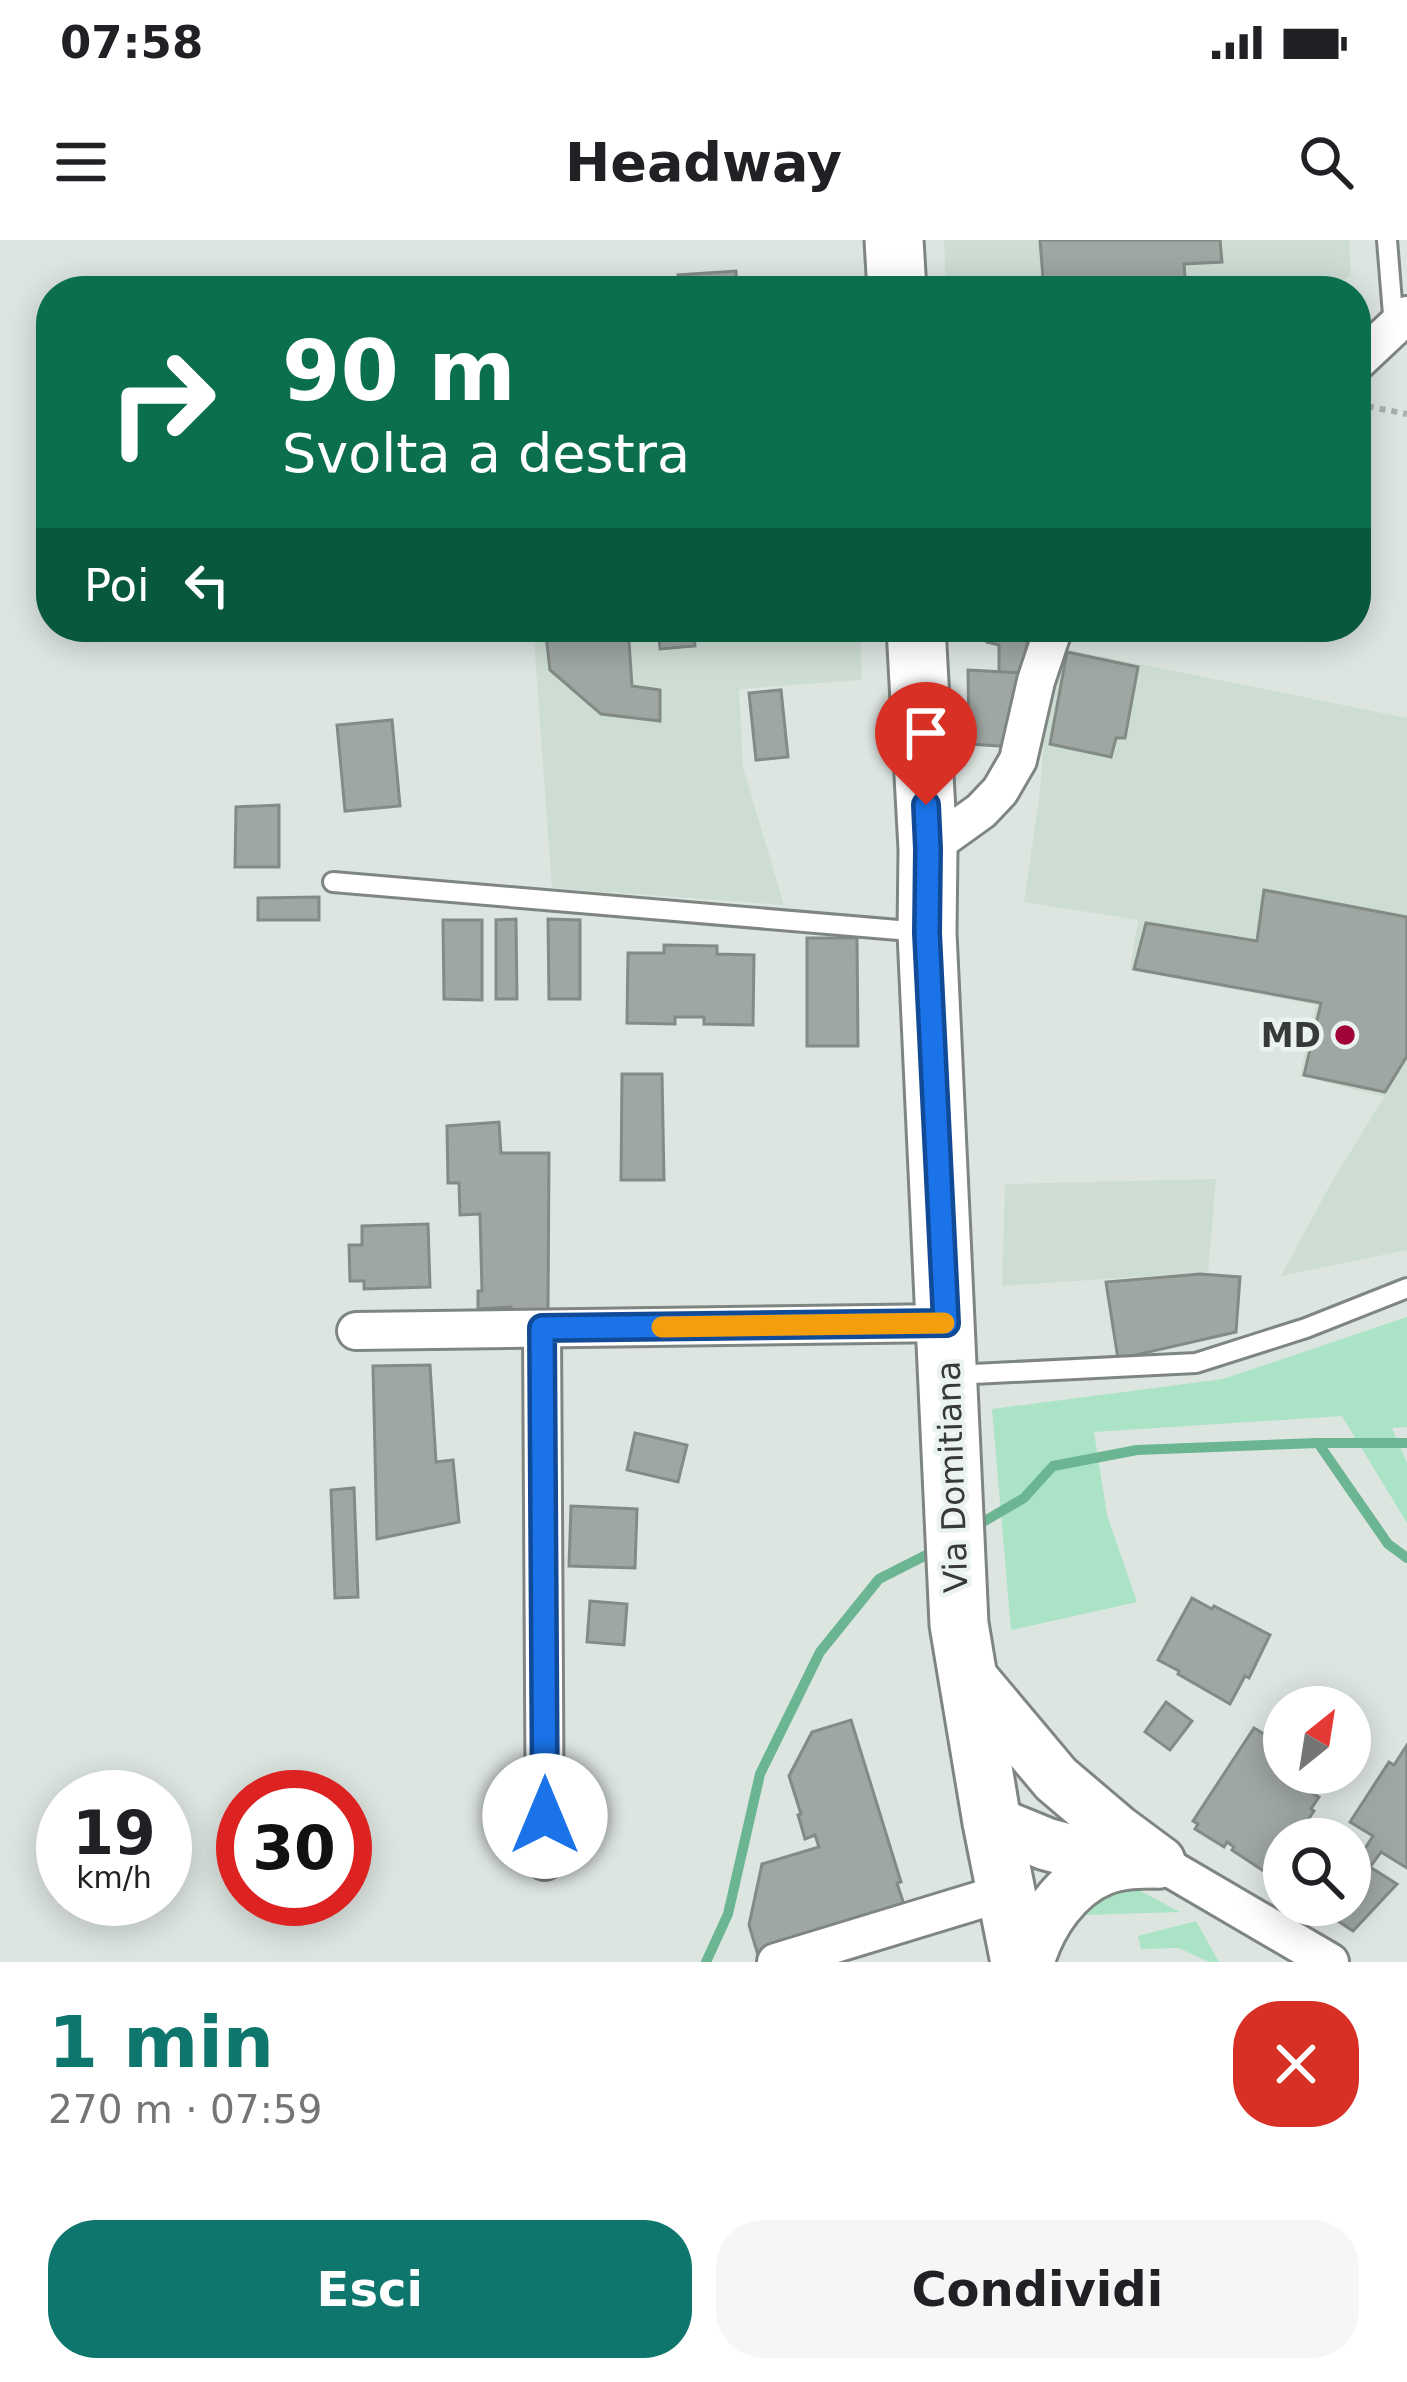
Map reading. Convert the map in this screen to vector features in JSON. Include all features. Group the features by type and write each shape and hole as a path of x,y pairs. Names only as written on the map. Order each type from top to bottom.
{"main road":[{"path":"894,240 896,276"},
{"name":"Via Domitiana","path":"917,642 959,1624 992,1822 1024,1962"}],"street":[{"path":"1371,349 1401,321"},
{"path":"928,849 981,811 1000,791 1018,760 1049,642"},
{"path":"356,1331 542,1328 947,1349"},
{"path":"542,1328 545,1861"},
{"path":"967,1673 1056,1779 1140,1863"},
{"path":"992,1822 1092,1810"},
{"path":"992,1822 1046,1844 1140,1863 1330,1962"},
{"path":"1024,1962 1050,1913 1072,1888 1094,1873 1140,1863"},
{"path":"776,1962 1006,1892"}],"lane":[{"path":"1387,240 1401,321"},
{"path":"333,882 927,933"},
{"path":"947,1349 1196,1363 1306,1328 1407,1288"}],"path":[{"path":"1371,407 1407,415"}],"shaded area":[{"path":"944,240 1349,240 1351,275 1350,276 945,276"},
{"path":"534,642 861,642 862,680 739,689 743,767 784,905 552,888"},
{"path":"1065,649 1407,718 1407,1250 1281,1276 1384,1097 1300,1076 1316,1005 1130,970 1138,920 1024,902 1044,740"},
{"path":"1216,1179 1208,1272 1002,1286 1005,1184"}],"green space":[{"path":"1407,1317 1407,1427 1392,1428 1407,1463 1407,1523 1342,1416 1094,1432 1107,1515 1137,1602 1011,1630 992,1409 1223,1379"},
{"path":"1116,1878 1180,1912 1084,1915"},
{"path":"1196,1921 1219,1962 1179,1948 1141,1949 1138,1936"}],"building":[{"path":"1040,240 1220,240 1222,262 1184,264 1185,276 1043,276"},
{"path":"736,271 736,276 678,276"},
{"path":"547,642 629,642 632,686 660,690 660,721 601,714 550,670"},
{"path":"659,642 695,642 695,646 660,649"},
{"path":"987,642 1027,642 1022,673 999,672 999,645"},
{"path":"1067,652 1138,667 1125,738 1116,738 1111,757 1050,744"},
{"path":"968,670 1022,673 1014,747 969,744"},
{"path":"781,690 788,757 756,760 749,693"},
{"path":"392,720 400,806 345,811 337,725"},
{"path":"279,805 279,867 235,867 236,807"},
{"path":"1264,890 1407,917 1407,1056 1385,1092 1304,1075 1321,1003 1134,969 1146,923 1257,941"},
{"path":"319,897 319,920 258,920 258,898"},
{"path":"516,919 517,999 496,999 496,920"},
{"path":"548,919 580,920 580,999 549,999"},
{"path":"443,920 482,920 482,1000 444,999"},
{"path":"807,938 857,938 858,1046 807,1046"},
{"path":"664,945 717,946 717,954 754,955 753,1025 704,1024 704,1017 675,1017 675,1024 627,1023 628,953 664,953"},
{"path":"622,1074 662,1074 664,1180 621,1180"},
{"path":"499,1122 501,1153 549,1153 548,1311 478,1309 478,1291 482,1291 480,1214 460,1215 459,1183 448,1183 447,1126"},
{"path":"428,1224 430,1287 364,1289 364,1281 350,1281 349,1245 362,1245 362,1226"},
{"path":"1200,1274 1240,1277 1236,1332 1118,1359 1106,1282"},
{"path":"430,1365 436,1462 453,1460 459,1522 377,1539 373,1366"},
{"path":"635,1433 687,1445 678,1482 627,1470"},
{"path":"354,1488 358,1597 335,1598 331,1490"},
{"path":"571,1506 637,1509 635,1568 569,1566"},
{"path":"1192,1598 1270,1635 1230,1704 1158,1660"},
{"path":"590,1601 627,1604 624,1645 587,1642"},
{"path":"1166,1702 1192,1721 1170,1750 1145,1732"},
{"path":"851,1720 906,1911 758,1955 749,1925 762,1864 819,1847 815,1835 805,1839 789,1776 812,1732"},
{"path":"1254,1728 1263,1733 1263,1794 1319,1797 1309,1818 1263,1818 1263,1871 1227,1842 1224,1847 1195,1829 1198,1824 1193,1821"},
{"path":"1407,1745 1407,1868 1381,1852 1371,1866 1371,1818 1353,1818 1389,1762 1394,1765"},
{"path":"1371,1868 1397,1884 1371,1912"}],"waterway":[{"path":"1318,1443 1388,1544 1407,1558"},
{"path":"971,1529 1024,1498 1053,1466 1137,1450 1407,1443"},
{"path":"706,1962 728,1914 760,1774 820,1652 879,1579 940,1548"}],"slow traffic":[{"path":"662,1327 944,1323"}],"place":[{"name":"MD","path":"1345,1035"}],"route":[{"path":"545,1816 542,1328 946,1323 927,933 926,805"}]}
